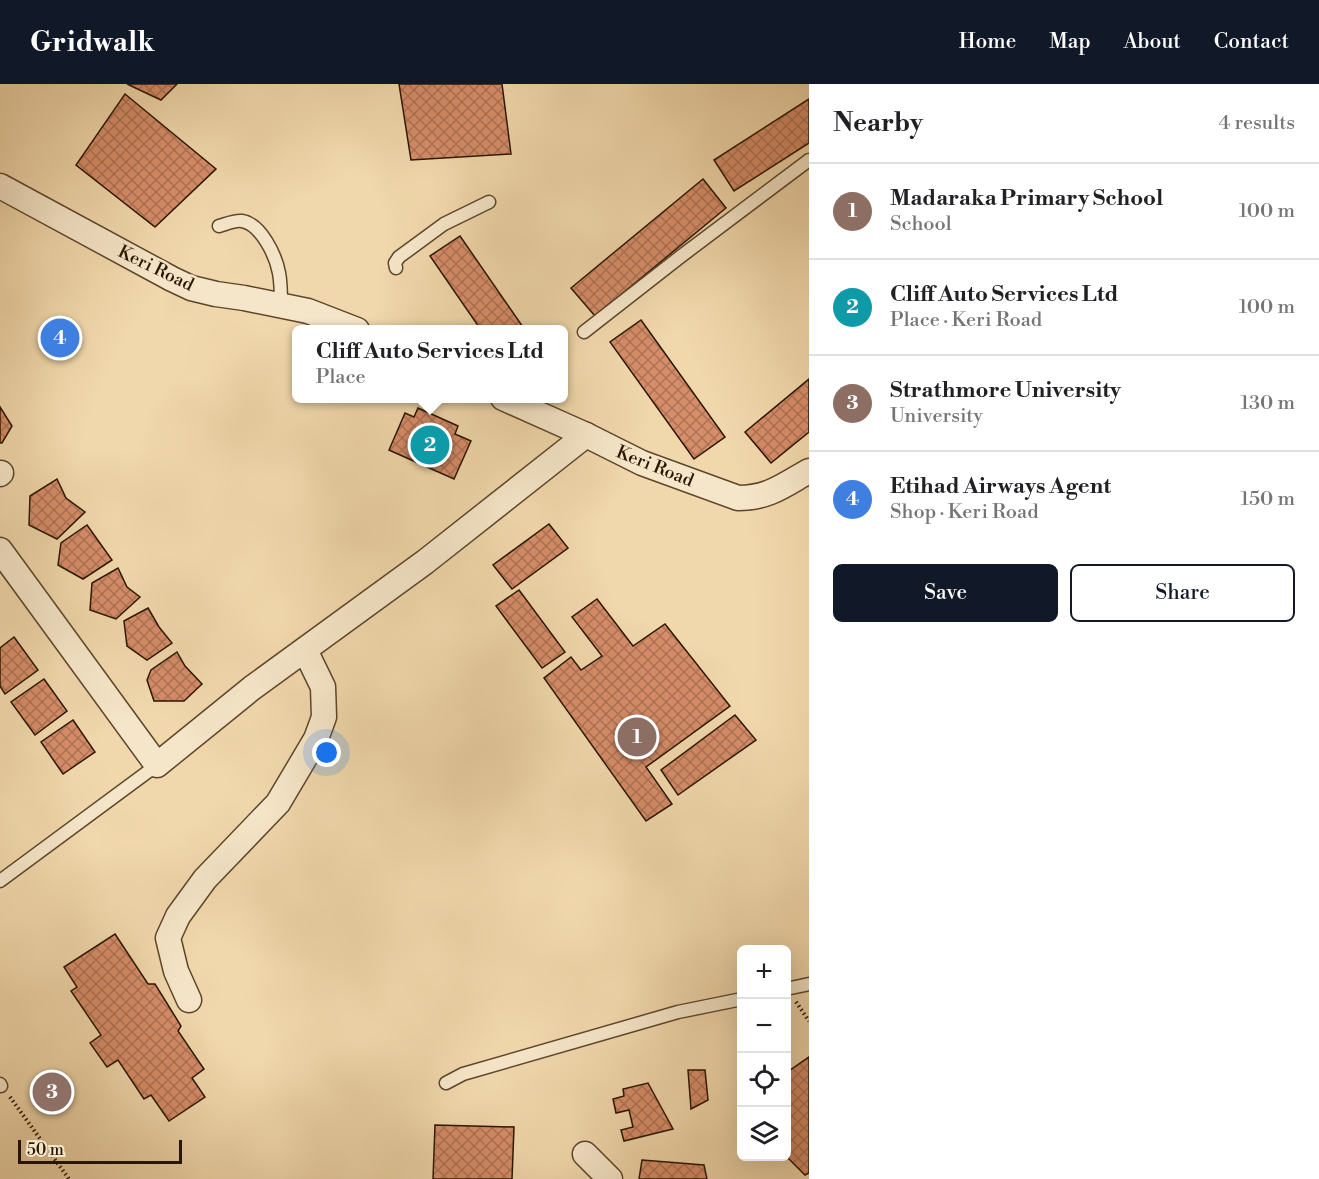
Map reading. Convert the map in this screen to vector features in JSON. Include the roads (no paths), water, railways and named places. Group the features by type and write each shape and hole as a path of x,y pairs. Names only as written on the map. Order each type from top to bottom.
{"street":[{"name":"Keri Road","path":"0,186 191,288 308,311 344,325"},
{"name":"Keri Road","path":"512,403 586,435 642,463 738,498 753,498 767,494 809,471"},
{"path":"0,550 157,765 252,688 426,562 586,435"},
{"path":"189,1000 176,971 168,938 178,916 204,879 278,803 316,739 324,717 323,687 304,650"},
{"path":"585,1154 610,1179"}],"lane":[{"path":"584,332 809,160"},
{"path":"396,268 395,263 399,257 444,224 489,202"},
{"path":"219,226 240,220 250,224 270,246 279,272 281,306"},
{"path":"0,881 157,765"},
{"path":"791,988 809,984"},
{"path":"446,1083 463,1074 646,1021 737,1000"}],"place":[{"name":"Etihad Airways Agent","path":"60,338"},
{"name":"Cliff Auto Services Ltd","path":"430,445"},
{"name":"Madaraka Primary School","path":"637,737"},
{"name":"Strathmore University","path":"52,1092"}]}
